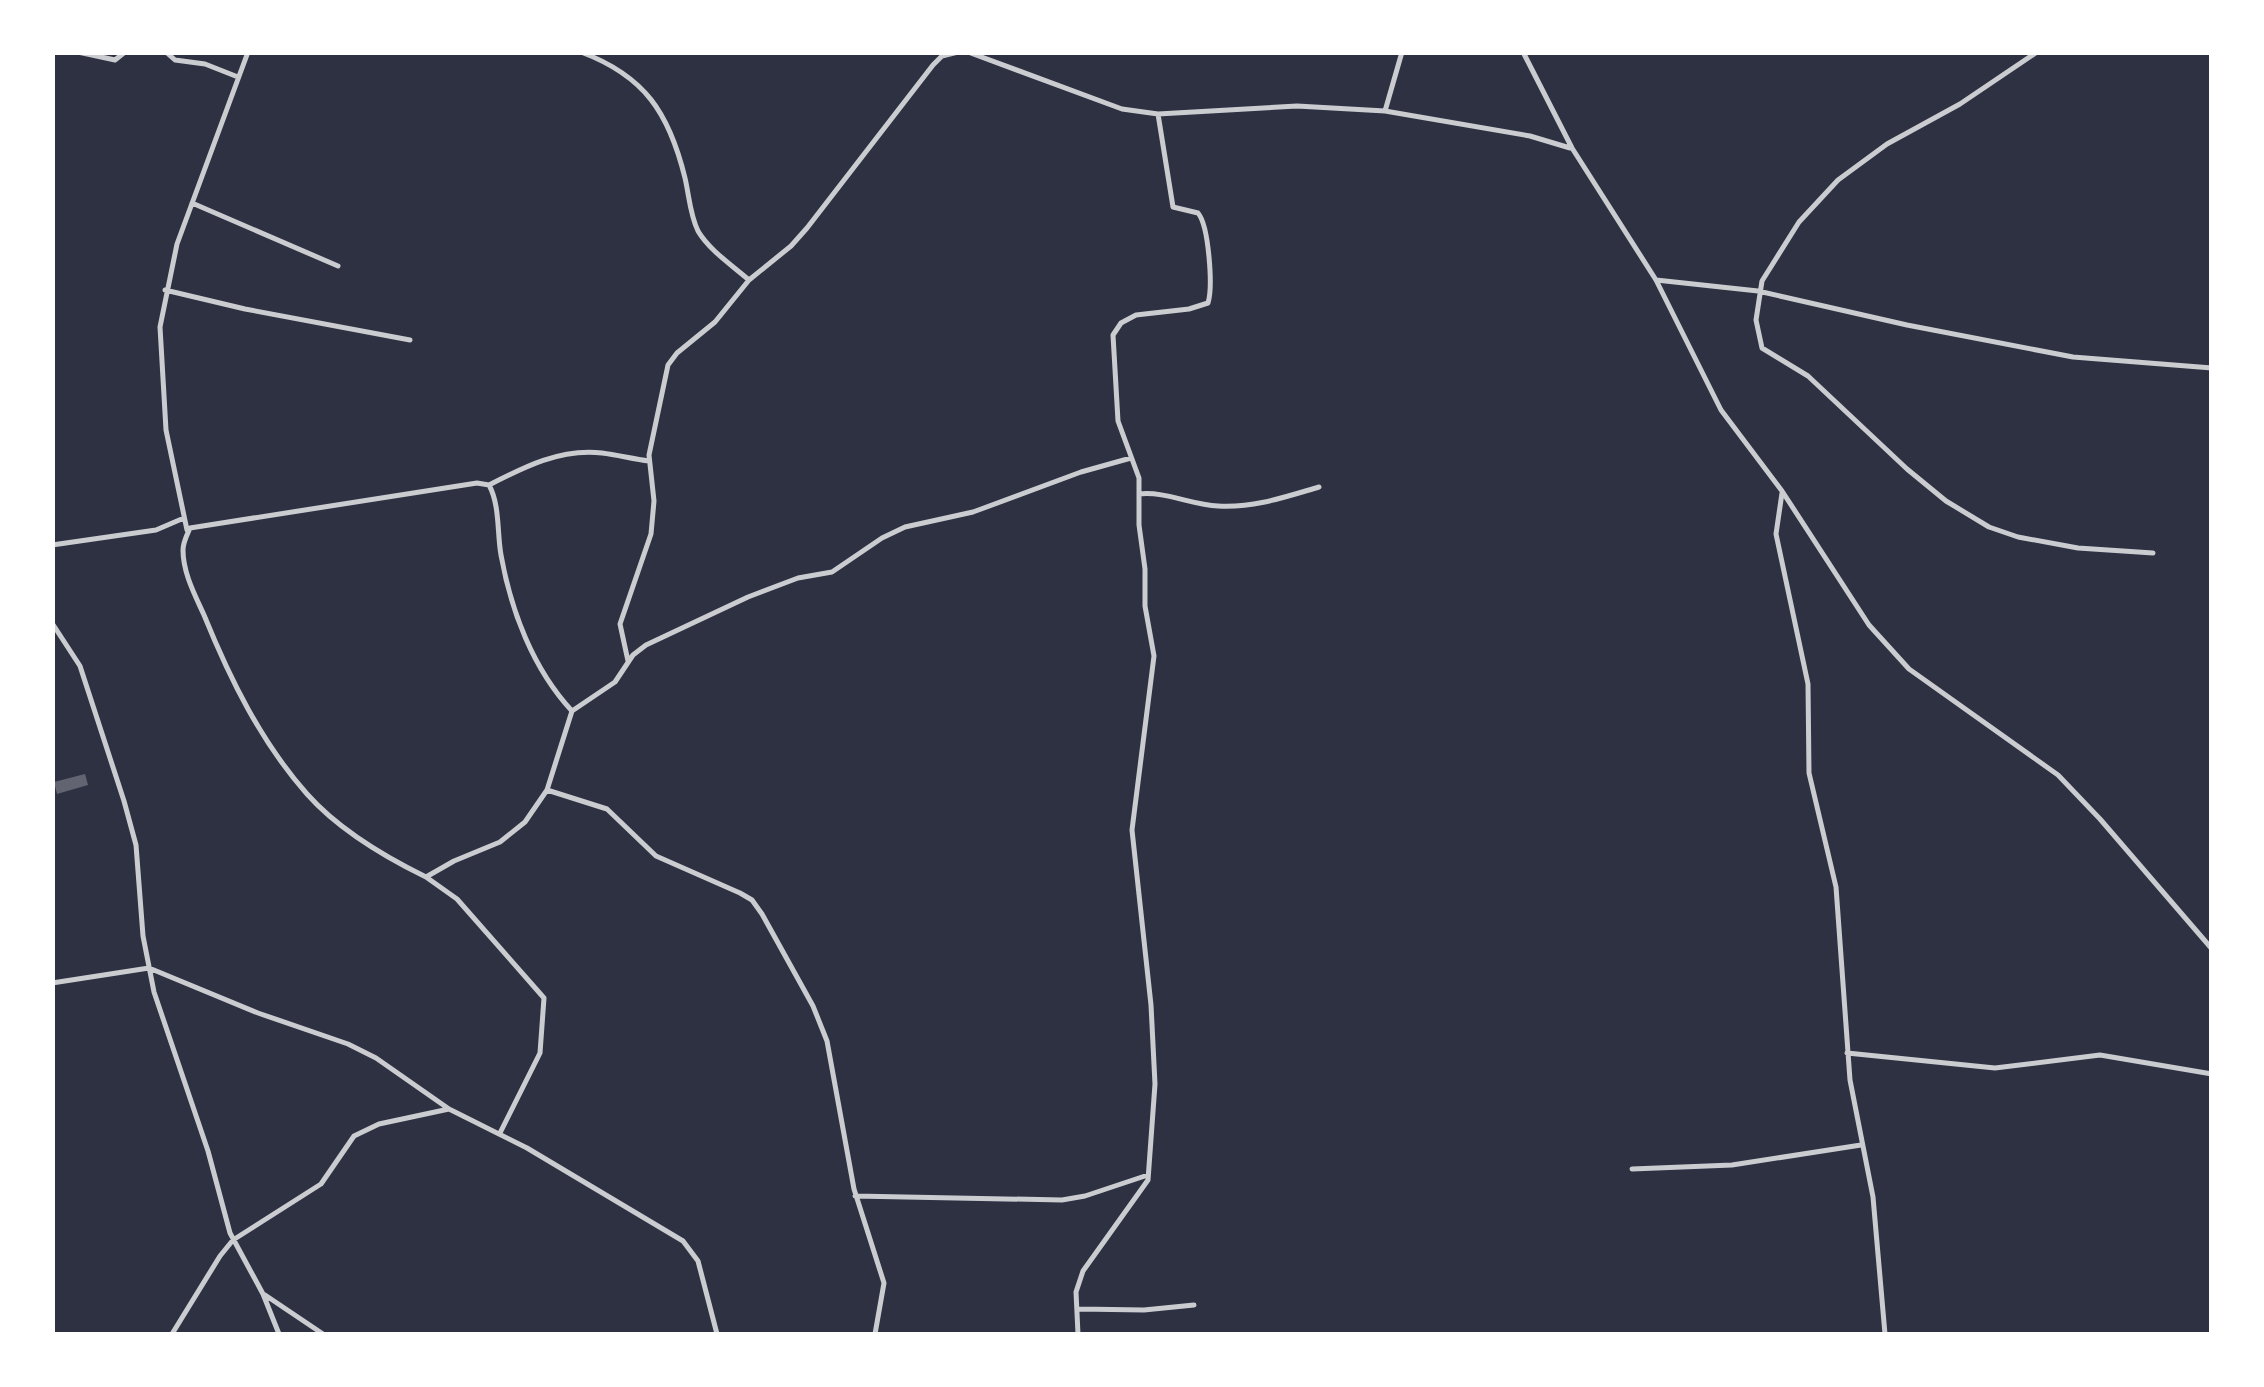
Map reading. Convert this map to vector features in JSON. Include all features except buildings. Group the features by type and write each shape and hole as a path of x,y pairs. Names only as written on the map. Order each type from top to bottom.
{"street":[{"path":"78,52 116,60 125,52"},
{"path":"166,52 174,60 205,64 238,77"},
{"path":"188,532 166,430 160,327 177,244 248,52"},
{"path":"581,52 638,83 656,104 674,143 697,229 748,280"},
{"path":"628,662 620,624 651,534 654,500 649,461 668,365 715,322 748,280 800,237 940,54 958,52"},
{"path":"968,52 1122,109 1158,114 1296,106 1385,111 1530,136 1572,148"},
{"path":"1385,111 1402,52"},
{"path":"1523,52 1572,148 1656,280 1721,410 1782,491 1860,612 1892,652 1931,686 2058,775 2212,949"},
{"path":"2037,52 1960,104 1887,144 1838,180 1799,222 1758,290 1757,332 1762,348 1808,376 1907,469 1946,501 1989,527 2018,538 2078,548 2152,554"},
{"path":"1078,1334 1076,1292 1083,1271 1148,1175 1155,1064 1132,830 1154,664 1145,606 1140,478 1116,413 1113,335 1116,328 1136,315 1189,310 1210,300 1205,222 1192,210 1173,207 1158,114"},
{"path":"192,203 338,266"},
{"path":"1656,280 1758,290 1906,326 2073,358 2212,368"},
{"path":"165,290 410,340"},
{"path":"500,1133 540,1053 544,998 457,898 372,848 308,795 243,702 213,641 184,565 184,543 193,526 477,482 489,485 532,464 569,454 602,452 649,461"},
{"path":"426,877 509,837 532,814 547,790 572,711 615,682 638,650 667,633 798,578 826,574 889,534 973,512 1081,472 1132,458"},
{"path":"489,485 504,573 516,612 537,662 572,711"},
{"path":"1139,494 1216,506 1250,505 1319,486"},
{"path":"1782,491 1776,534 1808,684 1811,783 1836,887 1847,1052 1873,1197 1885,1334"},
{"path":"52,544 156,530 184,518"},
{"path":"52,623 85,679 131,824 140,870 143,936 149,968 233,1240 279,1334"},
{"path":"547,790 607,809 656,856 740,893 756,905 823,1030 856,1196 884,1283 875,1334"},
{"path":"52,983 149,968 258,1014 362,1050 449,1108 500,1133 683,1241 698,1261 717,1334"},
{"path":"1847,1052 1994,1068 2100,1055 2212,1074"},
{"path":"172,1334 233,1240 321,1184 360,1131 449,1108"},
{"path":"1632,1169 1732,1165 1861,1145"},
{"path":"856,1196 1062,1200 1148,1175"},
{"path":"262,1294 322,1334"},
{"path":"1079,1309 1144,1310 1194,1305"}]}
